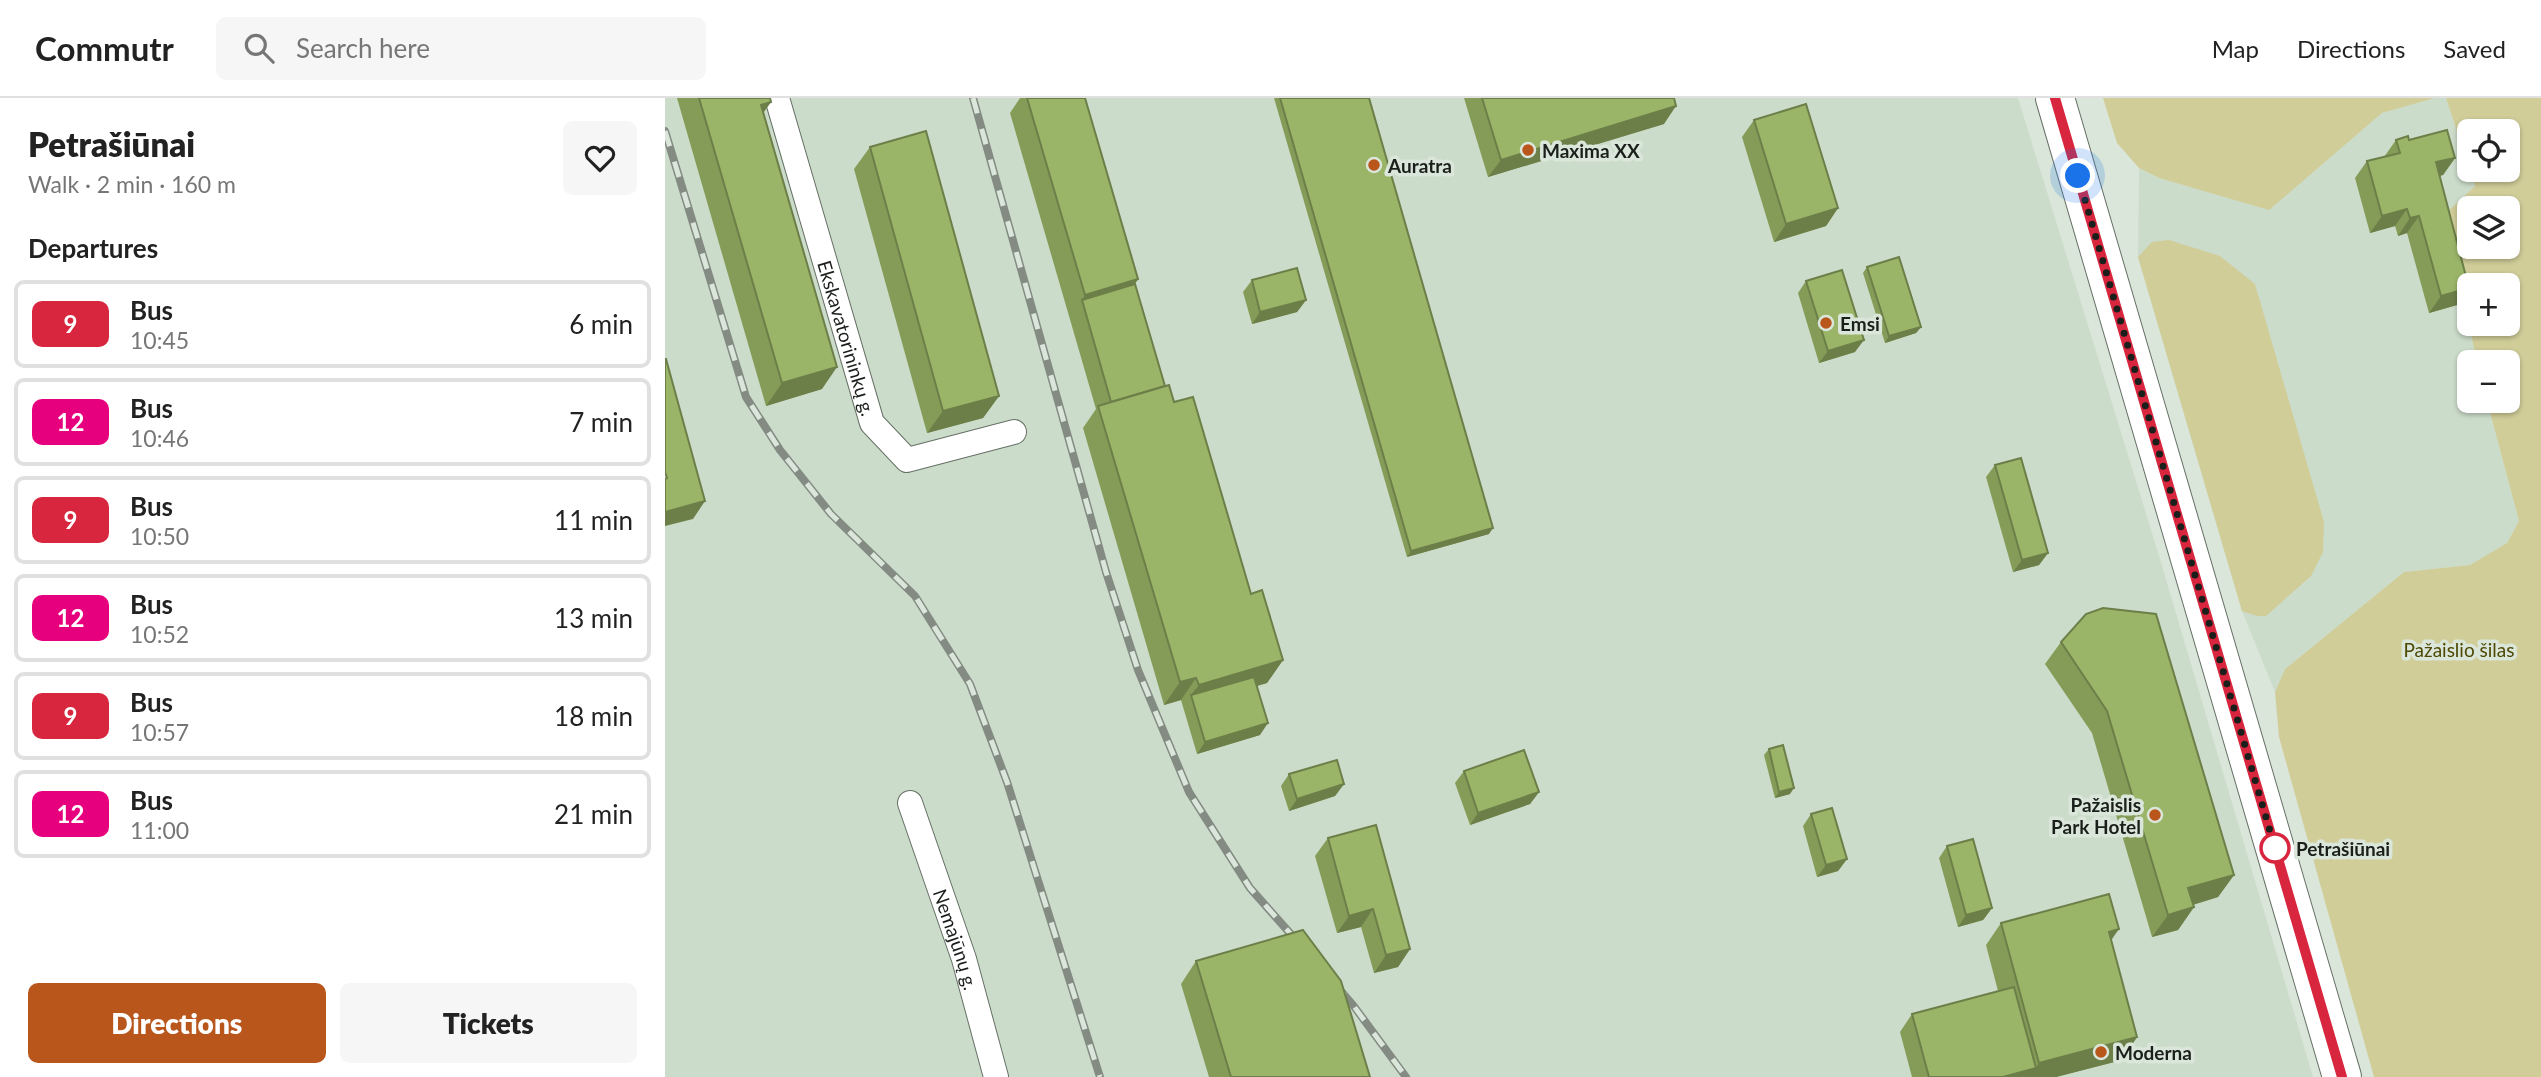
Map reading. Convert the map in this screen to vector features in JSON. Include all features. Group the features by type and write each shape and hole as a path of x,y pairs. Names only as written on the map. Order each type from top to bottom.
{"main road":[{"path":"2055,98 2342,1077"}],"street":[{"name":"Ekskavatorininkų g.","path":"776,98 872,424 907,460 1014,432"},
{"name":"Nemajūnų g.","path":"910,803 964,959 996,1077"}],"shaded area":[{"path":"665,98 2018,98 2160,559 2313,1077 665,1077"},
{"path":"2435,98 2446,98 2457,131 2457,182 2474,182 2475,186 2464,196 2457,196 2457,203 2445,214 2458,273 2457,336 2471,336 2474,350 2457,350 2457,413 2490,413 2519,521 2507,543 2470,565 2404,572 2285,669 2275,692 2242,611 2138,257 2139,168 2159,178 2269,209 2382,113"}],"green space":[{"path":"2103,98 2435,98 2382,113 2269,210 2159,178 2139,168 2117,143"},
{"name":"Pažaislio šilas","path":"2446,98 2541,98 2541,1077 2374,1077 2279,737 2275,692 2285,669 2404,572 2470,565 2507,543 2519,521 2490,413 2520,413 2520,350 2474,350 2471,336 2520,336 2520,273 2458,273 2445,214 2457,203 2457,259 2520,259 2520,196 2464,196 2475,186 2474,182 2520,182 2520,119 2457,119 2457,131"},
{"path":"2169,240 2220,256 2255,284 2324,522 2323,552 2311,576 2266,616 2242,611 2138,257 2152,242"}],"building":[{"path":"699,98 770,98 771,102 761,105 837,367 782,383"},
{"path":"1027,98 1085,98 1138,279 1085,295"},
{"path":"1280,98 1369,98 1493,528 1411,551"},
{"name":"Maxima XX","path":"1482,98 1674,98 1676,106 1501,160"},
{"path":"1806,104 1838,208 1786,224 1754,120"},
{"path":"2447,130 2455,158 2436,162 2457,242 2457,259 2461,259 2465,273 2457,273 2457,291 2441,296 2419,216 2410,218 2407,209 2382,216 2367,161 2400,153 2396,140 2408,136 2409,140"},
{"path":"926,131 999,396 943,411 870,147"},
{"path":"1899,257 1921,327 1889,336 1867,267"},
{"path":"1297,268 1306,300 1260,312 1252,280"},
{"name":"Emsi","path":"1842,270 1864,340 1828,351 1806,281"},
{"path":"1135,284 1165,386 1111,402 1082,300"},
{"path":"665,359 705,501 665,512 667,478"},
{"path":"1169,385 1174,402 1193,397 1251,594 1262,590 1283,660 1199,685 1196,678 1180,682 1098,406"},
{"path":"2021,458 2048,553 2022,560 1995,465"},
{"name":"Pažaislis Park Hotel","path":"2103,608 2156,614 2234,875 2188,888 2194,907 2168,915 2107,711 2061,642 2086,614"},
{"path":"1254,677 1268,723 1205,742 1191,695"},
{"path":"1783,745 1794,788 1779,792 1769,749"},
{"path":"1524,750 1539,792 1478,813 1464,771"},
{"path":"1337,760 1344,784 1297,799 1289,774"},
{"path":"1832,808 1847,859 1826,865 1811,814"},
{"path":"1376,825 1410,949 1386,955 1373,909 1349,916 1328,838"},
{"path":"1973,839 1992,908 1966,915 1947,846"},
{"path":"2109,894 2119,929 2109,932 2137,1037 2039,1063 2001,923"},
{"path":"1303,930 1341,981 1370,1077 1231,1077 1196,961"},
{"path":"2014,987 2036,1068 2003,1077 1929,1077 1912,1014"}],"railway":[{"path":"973,98 1106,572 1138,670 1189,792 1250,888 1304,949"},
{"path":"665,131 746,397 780,450 831,514 915,596 970,684 1007,782 1100,1077"},
{"path":"1334,983 1406,1077"}],"bus line":[{"name":"9","path":"2055,98 2342,1077"}],"place":[{"name":"Maxima XX","path":"1528,150"},
{"name":"Auratra","path":"1374,165"},
{"name":"Emsi","path":"1826,323"},
{"name":"Pažaislis Park Hotel","path":"2155,815"},
{"name":"Petrašiūnai","path":"2275,848"},
{"name":"Moderna","path":"2101,1052"}],"route":[{"path":"2078,176 2275,848"}]}
